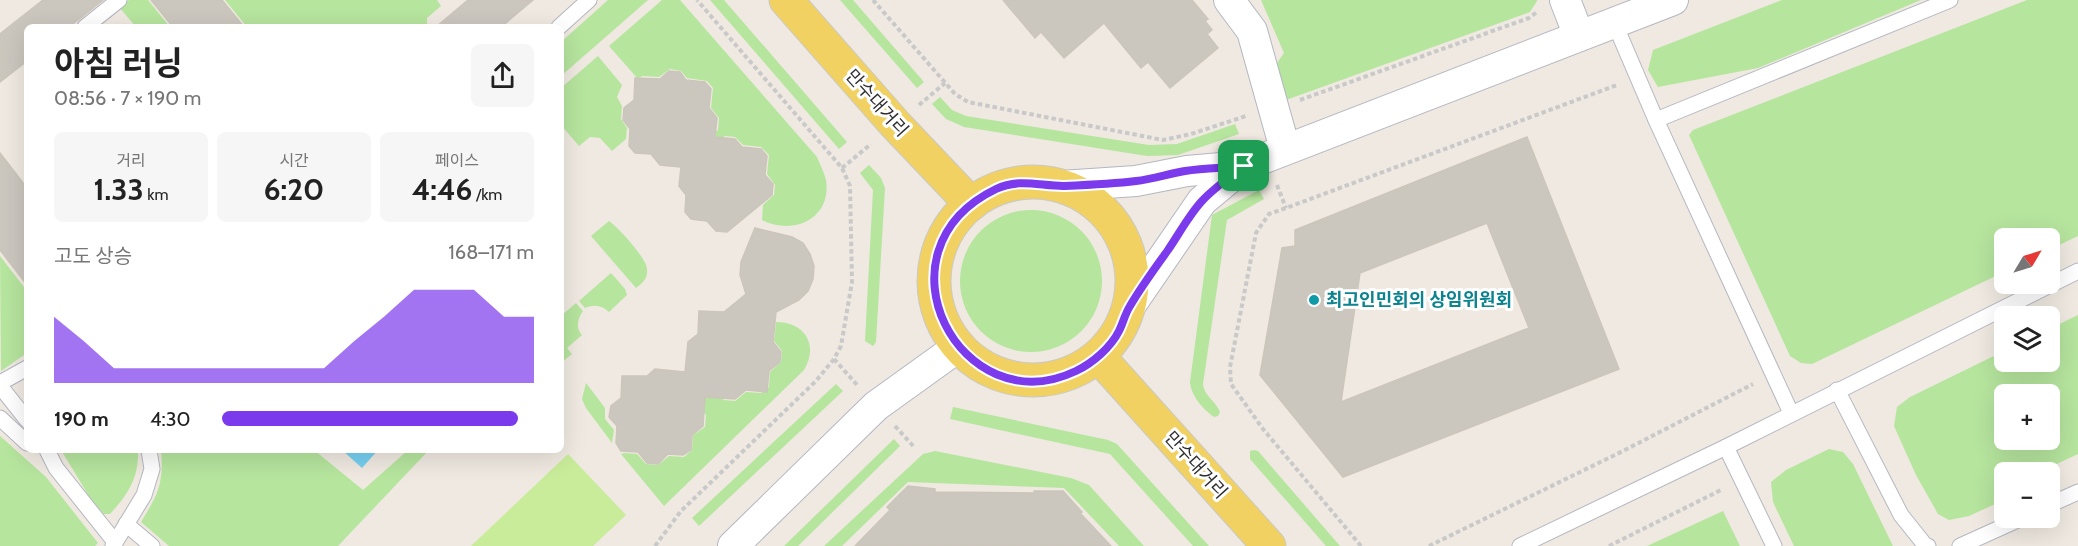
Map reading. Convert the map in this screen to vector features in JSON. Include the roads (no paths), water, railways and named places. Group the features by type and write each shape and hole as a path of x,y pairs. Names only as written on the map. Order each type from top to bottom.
{"main road":[{"name":"만수대거리","path":"786,0 895,124 971,204"},
{"path":"1029,182 1061,186 1090,200 1112,222 1127,248 1132,277 1130,306 1118,334 1098,357 1077,371 1052,379 1027,381 1001,376 978,364 958,347 944,324 935,299 934,272 940,246 952,223 971,204 998,188 1029,182"},
{"name":"만수대거리","path":"1098,357 1269,546"}],"street":[{"path":"1229,0 1252,31 1285,149"},
{"path":"1130,306 1202,201 1244,166 1672,0"},
{"path":"1552,3 1579,36"},
{"path":"1061,186 1136,181 1186,171 1244,166"},
{"path":"733,546 876,406 958,347"}],"lane":[{"path":"89,24 119,0"},
{"path":"563,24 589,0"},
{"path":"1656,120 1950,0"},
{"path":"1614,22 1656,120 1791,414"},
{"path":"1520,546 1726,447 2078,271"},
{"path":"24,370 0,385 24,416"},
{"path":"1837,390 1901,515 1928,546"},
{"path":"0,418 24,440"},
{"path":"1726,447 1774,546"},
{"path":"38,453 56,468"},
{"path":"48,453 56,468 114,544 144,495 152,469 149,453"},
{"path":"2060,500 2078,492"},
{"path":"126,524 152,546"},
{"path":"1960,546 2000,528"}],"water":[{"path":"345,453 375,453 362,468"}],"place":[{"name":"최고인민회의 상임위원회","path":"1314,300"}]}
